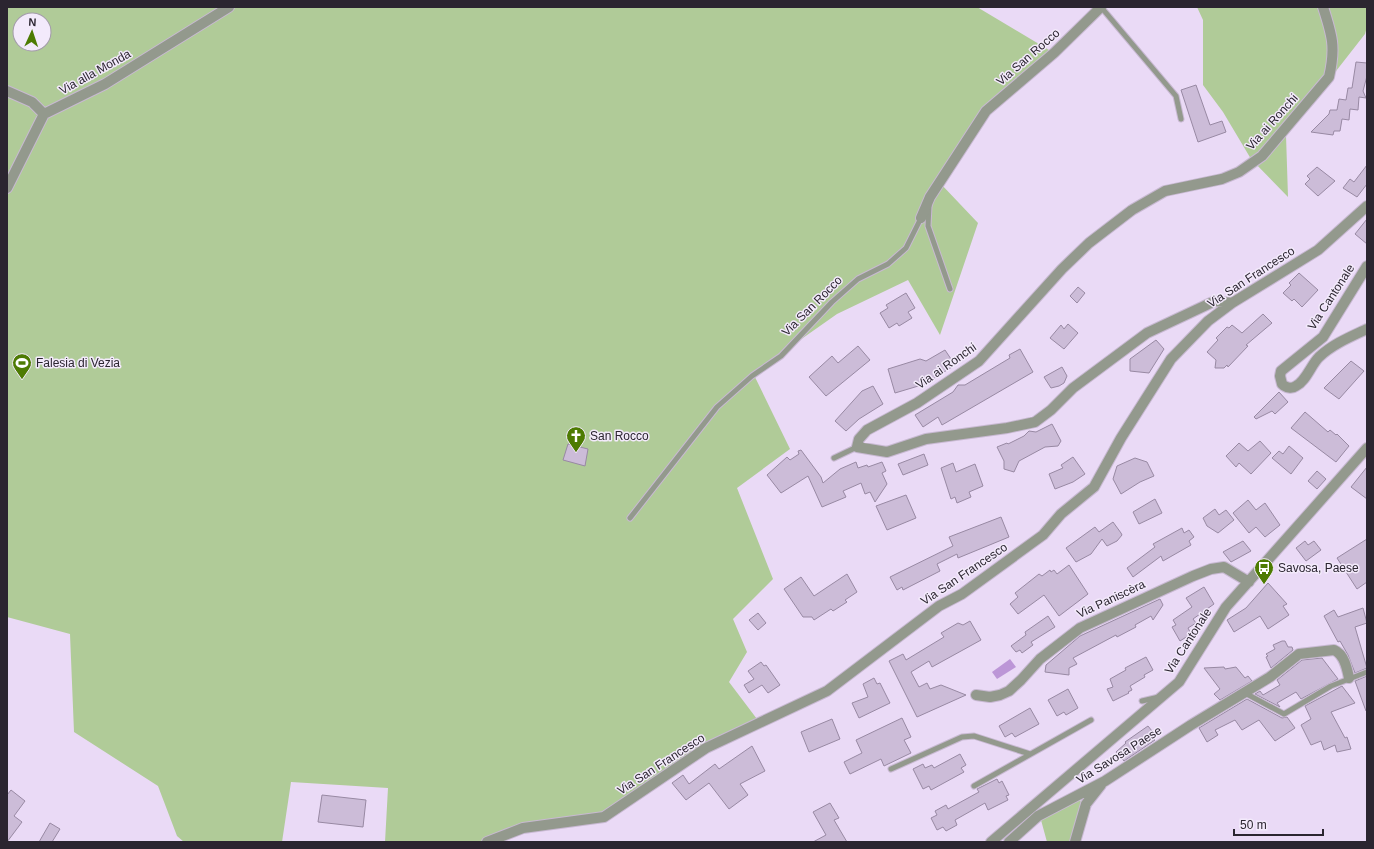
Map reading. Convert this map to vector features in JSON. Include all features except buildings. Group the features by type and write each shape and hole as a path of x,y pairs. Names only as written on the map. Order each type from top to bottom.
{"street":[{"name":"Via alla Monda","path":"44,114 105,84 229,7"},
{"name":"Via San Rocco","path":"921,218 930,197 986,110 1054,52 1101,7"},
{"name":"Via ai Ronchi","path":"858,447 859,439 867,430 917,402 979,361 1062,269 1089,243 1132,210 1165,191 1222,179 1239,172 1262,156 1329,77 1333,60 1333,40 1323,7"},
{"path":"7,91 32,102 44,114 7,188"},
{"name":"Via San Francesco","path":"487,842 523,828 604,817 706,748 826,691 939,606 962,594 1043,536 1061,514 1094,487 1121,438 1170,359 1208,322 1232,303 1318,250 1367,206"},
{"name":"Via Cantonale","path":"1367,266 1323,337 1281,371 1280,376 1282,384 1289,388 1300,384 1311,367 1330,348 1367,329"},
{"path":"858,447 887,452 926,439 1008,428 1035,422 1051,410 1073,388 1147,333 1215,301 1232,303"},
{"name":"Via Cantonale","path":"991,842 1179,682 1226,607 1367,448"},
{"name":"Via Paniscèra","path":"976,695 990,697 1009,691 1040,659 1080,628 1193,576 1211,569 1224,567 1249,582"},
{"name":"Via Savosa Paese","path":"1009,842 1038,816 1105,781 1191,725 1270,677 1303,652 1334,650 1339,652 1345,663 1350,678"},
{"path":"1075,842 1086,804 1105,781"}],"lane":[{"path":"1101,7 1176,96 1181,119"},
{"path":"930,197 928,226 950,289"},
{"name":"Via San Rocco","path":"630,518 717,407 752,376 781,356 832,302 858,279 888,264 906,248 921,218"},
{"path":"834,458 858,447"},
{"path":"1245,693 1284,714 1313,695 1367,672"},
{"path":"1142,701 1163,695"},
{"path":"974,786 1091,720"},
{"path":"891,769 962,737 974,736 1030,754"}],"green space":[{"path":"7,7 977,7 1054,53 986,111 940,183 978,223 940,335 908,280 837,314 753,373 790,449 737,488 773,579 733,619 747,652 729,682 760,723 706,748 604,817 523,828 487,842 385,842 388,788 291,782 282,842 184,842 177,836 158,786 74,732 70,634 7,617"},
{"path":"1197,7 1367,7 1367,27 1365,34 1286,135 1288,197 1251,159 1223,112 1203,85 1203,20"},
{"path":"1079,798 1083,806 1072,842 1047,842 1041,820"}],"shaded area":[{"path":"1010,659 1016,667 997,679 992,672"}],"place":[{"name":"Falesia di Vezia","path":"22,380"},
{"name":"San Rocco","path":"576,453"},
{"name":"Savosa, Paese","path":"1264,585"}]}
